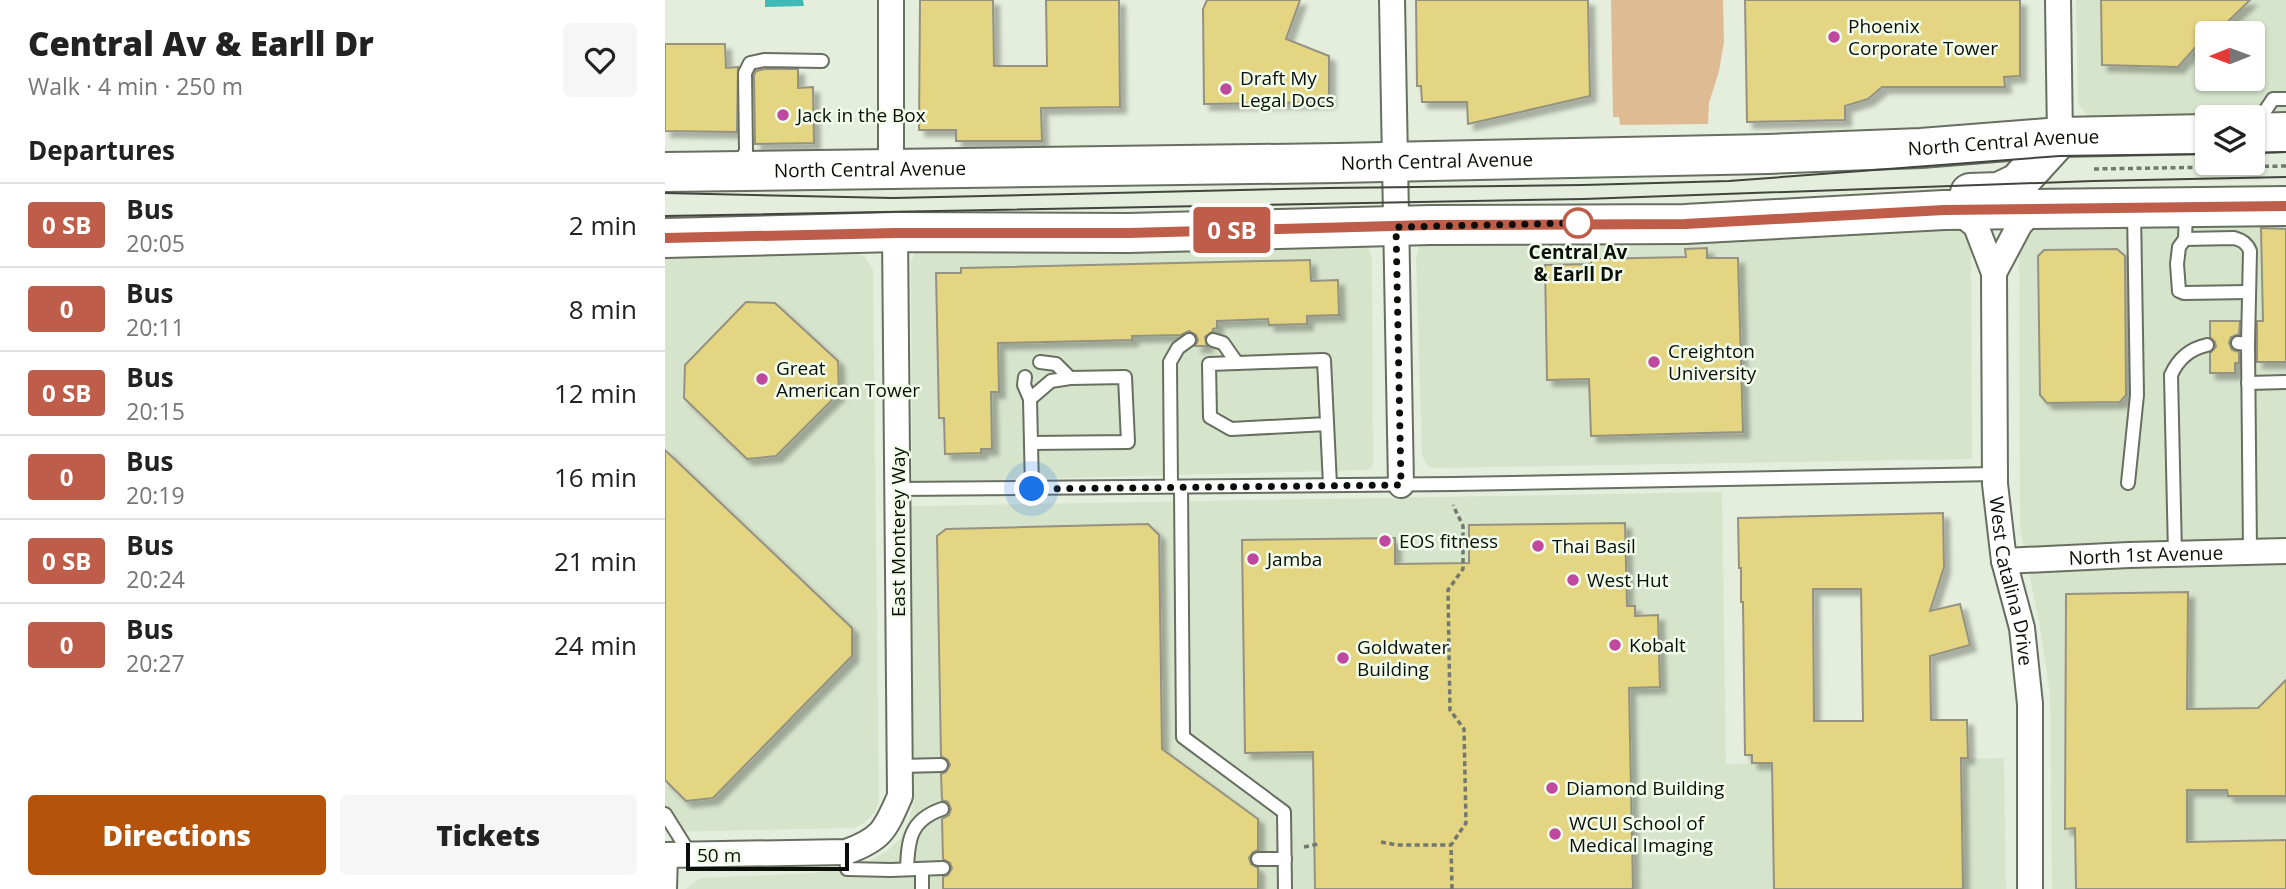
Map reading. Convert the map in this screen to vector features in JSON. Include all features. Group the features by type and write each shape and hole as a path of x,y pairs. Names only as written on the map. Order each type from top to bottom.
{"main road":[{"path":"2265,131 2286,132"},
{"name":"North Central Avenue","path":"665,172 734,173 1768,154 1921,148 2060,137 2195,134"},
{"path":"1865,215 1898,196 1999,192 2018,183 2060,137"},
{"path":"665,238 1685,224 1944,210 2036,208 2134,208 2186,223 2286,206"}],"street":[{"path":"891,0 891,170"},
{"path":"1392,0 1401,485"},
{"path":"2058,0 2060,137"},
{"name":"West Catalina Drive","path":"1994,273 2020,224 2036,208"},
{"name":"West Catalina Drive","path":"1944,210 1965,217 1976,226 1994,273 1995,484 2004,561 2022,628 2030,704 2030,889"},
{"name":"East Monterey Way","path":"846,852 865,845 885,828 900,796 895,233"},
{"name":"North 1st Avenue","path":"2004,561 2286,551"},
{"path":"675,855 846,852"}],"lane":[{"path":"734,173 746,151 744,73 750,63 764,60 822,61"},
{"path":"2265,111 2273,99 2286,99"},
{"path":"2128,483 2137,396 2134,208"},
{"path":"2249,292 2179,291 2179,247 2186,223 2234,238 2248,245 2250,251 2249,292 2243,344 2248,383 2250,552"},
{"path":"1213,340 1223,343 1237,363"},
{"path":"1189,341 1178,348 1170,362 1183,737 1284,812 1285,889"},
{"path":"2175,554 2171,375 2177,361 2187,353 2207,345"},
{"path":"1327,425 1231,429 1210,417 1209,364 1324,360 1330,485"},
{"path":"1039,362 1056,364 1070,378"},
{"path":"1025,377 1024,385 1030,399 1032,489"},
{"path":"1030,399 1051,381 1125,377 1128,442 1031,443"},
{"path":"2248,383 2286,382"},
{"path":"898,489 1401,485 1996,474"},
{"path":"900,766 941,765"},
{"path":"907,869 912,831 921,820 942,809"},
{"path":"665,814 675,855 670,889"},
{"path":"846,852 847,869 943,868"},
{"path":"1258,859 1285,859"},
{"path":"922,869 922,889"}],"path":[{"path":"2094,169 2286,166"},
{"path":"1452,889 1451,845 1467,823 1464,729 1450,710 1448,590 1464,569 1463,526 1453,505"},
{"path":"1381,842 1397,845 1451,845"},
{"path":"1304,847 1318,844"}],"shaded area":[{"path":"1611,0 1723,0 1724,42 1709,103 1708,124 1620,125 1619,117 1613,117"},
{"path":"2076,0 2286,0 2286,112 2265,112 2265,105 2195,105 2195,114 2088,116 2078,104"},
{"path":"2286,214 2286,889 2052,889 2050,694 2020,528 2019,234 2022,227"},
{"path":"1963,225 1971,243 1972,459 1432,468 1426,464 1422,455 1416,258 1419,247 1426,241"},
{"path":"1363,243 1369,249 1372,259 1372,467 1366,470 912,482 911,261 916,252 924,248"},
{"path":"849,251 864,256 873,269 879,800 875,812 864,823 853,828 665,832 665,253"},
{"path":"1722,492 1726,764 2004,758 2006,889 686,889 700,878 815,873 869,861 887,851 900,839 914,801 911,506"}],"water":[{"path":"765,0 803,0 804,6 765,7"}],"building":[{"path":"920,0 993,0 994,66 1047,66 1046,0 1119,0 1120,107 1041,108 1042,141 956,141 956,130 919,130"},
{"path":"1207,0 1300,0 1286,39 1329,56 1329,102 1204,104 1203,9"},
{"path":"1416,0 1588,0 1590,96 1468,124 1467,102 1422,102 1421,86 1417,86"},
{"path":"1745,0 2020,0 2020,76 2004,77 2005,87 1882,87 1868,99 1845,106 1845,120 1747,122"},
{"path":"2101,0 2250,0 2228,21 2195,21 2195,48 2178,67 2102,65"},
{"path":"665,44 725,44 726,68 738,67 737,132 665,131"},
{"name":"Jack in the Box","path":"798,69 798,88 813,87 814,143 755,144 754,75 756,71"},
{"path":"2261,228 2286,229 2286,362 2257,362 2257,321 2263,321"},
{"path":"1707,248 1707,258 1738,258 1743,432 1591,436 1589,379 1547,380 1545,265 1591,264 1591,259 1686,257 1685,249"},
{"path":"2117,249 2125,256 2126,395 2120,402 2047,403 2040,395 2038,256 2044,250"},
{"path":"1310,260 1311,281 1338,280 1339,315 1307,316 1307,324 1269,325 1268,319 1217,321 1217,328 1205,337 1207,346 1195,346 1198,340 1196,335 1189,331 1181,335 1132,336 1132,340 998,343 999,392 991,392 992,449 981,449 981,453 945,454 944,418 939,418 936,273 961,273 961,268"},
{"name":"Great American Tower","path":"746,302 775,303 838,361 839,393 776,456 747,459 684,398 685,365"},
{"path":"2210,321 2240,321 2239,334 2231,337 2229,343 2232,350 2239,352 2235,373 2210,373 2210,353 2216,347 2210,337"},
{"path":"665,450 852,628 852,656 713,798 686,801 665,780"},
{"path":"1943,513 1944,567 1930,611 1960,604 1970,645 1930,656 1931,720 1967,720 1968,758 1961,758 1963,889 1774,889 1772,763 1752,763 1752,755 1745,755 1743,602 1738,518","holes":["1813,589 1861,589 1863,721 1814,721"]},
{"path":"1625,523 1627,606 1635,606 1635,616 1658,615 1660,687 1629,688 1633,889 1315,889 1313,752 1245,753 1242,540 1395,538 1395,564 1469,563 1469,525"},
{"path":"1148,524 1159,535 1162,749 1258,819 1258,850 1249,858 1251,864 1258,868 1258,889 943,889 943,877 948,875 952,868 950,863 943,859 942,819 949,815 951,809 948,802 942,800 941,774 946,772 950,765 948,760 941,756 937,536 946,529"},
{"path":"2188,592 2187,709 2258,708 2286,680 2286,796 2228,796 2227,790 2187,790 2187,842 2286,840 2286,889 2076,889 2075,828 2065,829 2066,594"}],"tram line":[{"path":"2265,153 2286,152"},
{"path":"665,193 893,198 1583,185 1729,181 2060,156 2195,154"},
{"path":"665,216 1584,199 2286,177"}],"bus line":[{"path":"665,238 895,233 1128,233 1574,223 1685,224 1944,210 2286,206"}],"place":[{"name":"Phoenix Corporate Tower","path":"1834,37"},
{"name":"Draft My Legal Docs","path":"1226,89"},
{"name":"Jack in the Box","path":"783,115"},
{"name":"Central Av & Earll Dr","path":"1578,223"},
{"name":"Creighton University","path":"1654,362"},
{"name":"Great American Tower","path":"762,379"},
{"name":"EOS fitness","path":"1385,541"},
{"name":"Thai Basil","path":"1538,546"},
{"name":"Jamba","path":"1253,559"},
{"name":"West Hut","path":"1573,580"},
{"name":"Kobalt","path":"1615,645"},
{"name":"Goldwater Building","path":"1343,658"},
{"name":"Diamond Building","path":"1552,788"},
{"name":"WCUI School of Medical Imaging","path":"1555,834"}],"route":[{"path":"1032,489 1401,485 1396,227 1578,223"}]}
